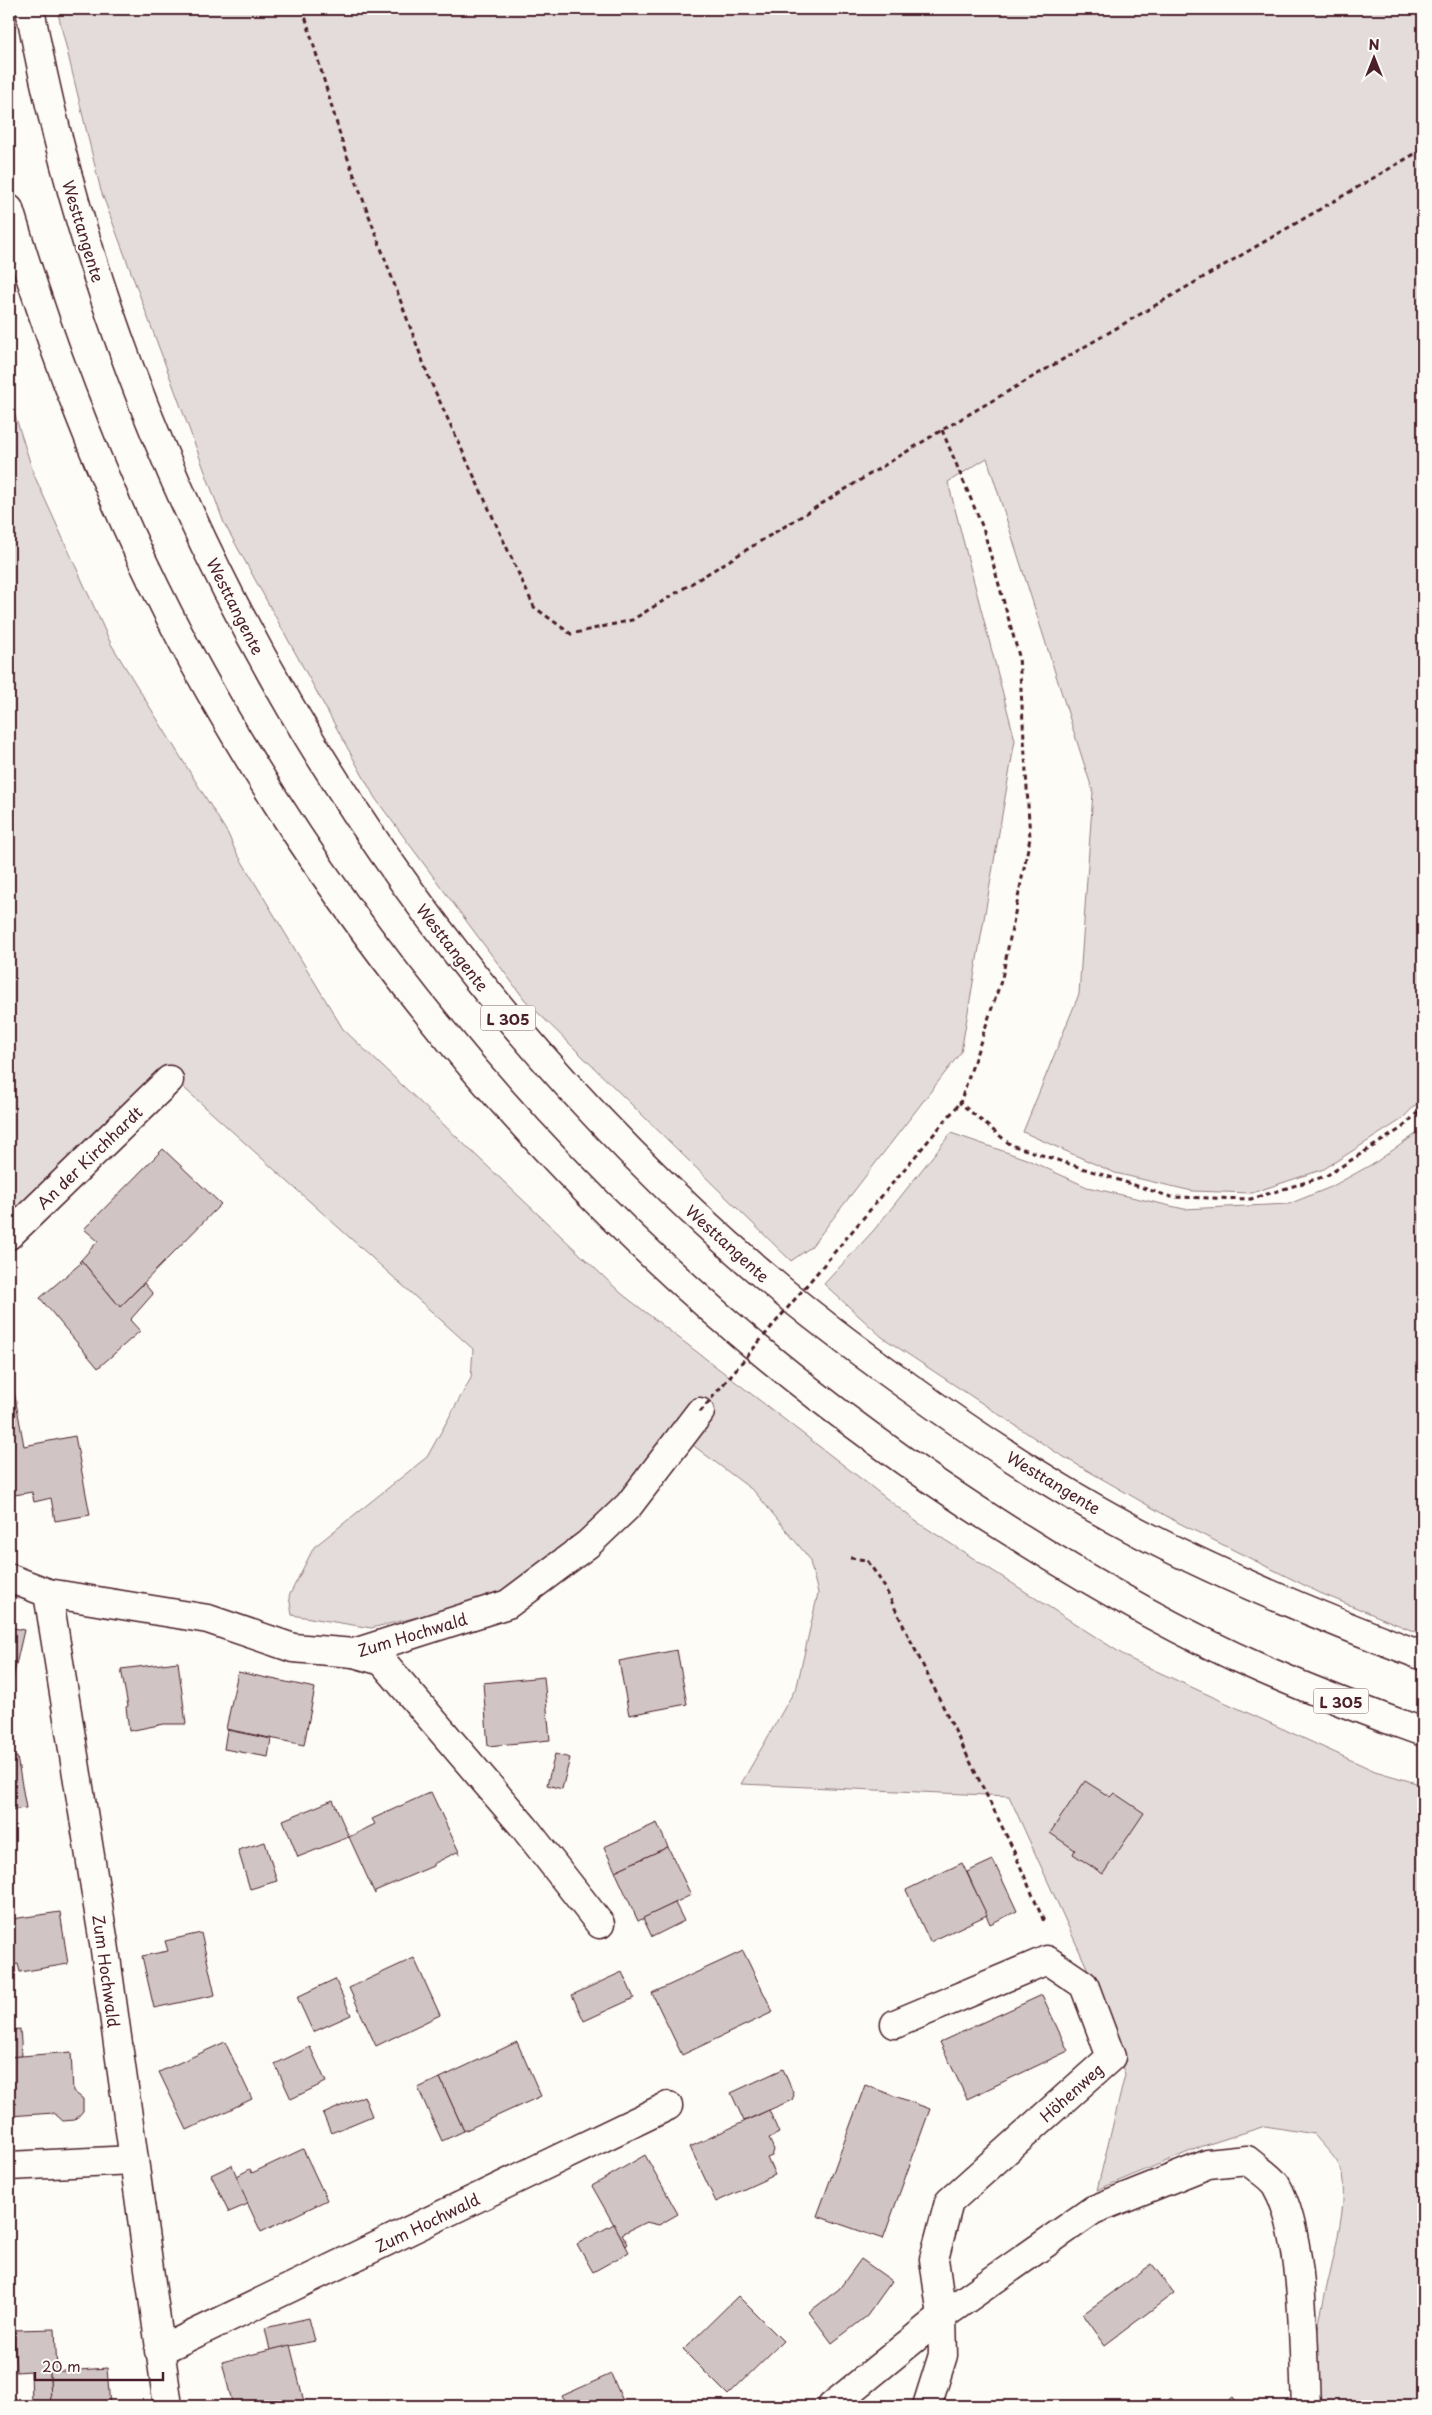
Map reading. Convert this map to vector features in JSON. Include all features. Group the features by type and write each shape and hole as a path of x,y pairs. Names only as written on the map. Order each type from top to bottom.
{"main road":[{"name":"Westtangente","path":"30,9 39,58 68,178 103,294 145,407 192,518 245,626 304,731 369,832 439,930 514,1024 594,1115 680,1200 769,1280 858,1350 949,1416 1044,1478 1142,1534 1247,1584 1423,1656"},
{"name":"L 305","path":"9,208 30,280 70,392 111,492 166,609 223,714 285,816 351,914 423,1009 514,1115 581,1188 667,1270 734,1329 850,1423 947,1492 1048,1555 1152,1614 1259,1668 1423,1732"},
{"name":"An der Kirchhardt","path":"9,1235 169,1080"},
{"name":"Zum Hochwald","path":"9,1578 48,1593 208,1619 293,1648 354,1653 508,1604 588,1544 629,1504 700,1412"},
{"name":"Zum Hochwald","path":"48,1593 105,1950 158,2351 168,2406"},
{"path":"354,1653 382,1661 524,1827 600,1924"},
{"name":"Höhenweg","path":"895,2024 1047,1960 1084,1985 1111,2057 949,2202 934,2259 942,2316"},
{"name":"Zum Hochwald","path":"158,2351 668,2106"},
{"path":"9,2166 133,2160"},
{"path":"832,2406 942,2316 1092,2210 1208,2164 1247,2160 1275,2184 1289,2215 1298,2267 1306,2406"},
{"path":"927,2406 943,2355 942,2316"}],"path":[{"path":"303,9 344,148 429,378 534,607 571,634 632,620 942,430 1423,149"},
{"path":"700,1412 960,1103 1002,978 1030,838 1019,656 983,528 942,430"},
{"path":"960,1103 1011,1145 1020,1148 1171,1196 1251,1199 1326,1176 1402,1128 1423,1107"},
{"path":"850,1558 866,1560 883,1584 1012,1847 1066,1973"}],"shaded area":[{"path":"57,9 1423,9 1423,1097 1401,1120 1324,1169 1252,1193 1192,1191 1115,1173 1023,1132 1079,994 1093,792 987,458 948,482 1015,740 961,1052 811,1247 791,1261 525,1000 375,798 224,523 101,191"},
{"path":"9,396 34,475 111,644 228,834 235,850 343,1029 622,1294 917,1522 1130,1659 1375,1771 1423,1785 1423,2406 1318,2406 1317,2337 1340,2226 1343,2183 1338,2163 1314,2134 1265,2126 1203,2146 1097,2190 1125,2075 1103,2003 1009,1796 741,1784 797,1686 818,1593 809,1558 755,1492 678,1434 615,1512 525,1592 371,1628 292,1615 289,1596 314,1547 427,1457 471,1378 473,1349 173,1078 9,1224"},
{"path":"1423,1129 1423,1635 1320,1593 1177,1522 1057,1453 882,1337 824,1284 874,1230 951,1133 1026,1159 1087,1187 1184,1209 1289,1204 1331,1187 1376,1162"}],"building":[{"path":"163,1149 221,1204 120,1307 81,1260 98,1241 84,1229"},
{"path":"81,1260 120,1307 144,1283 153,1294 130,1320 140,1331 98,1368 40,1298 81,1263 79,1262"},
{"path":"9,1364 24,1446 75,1436 90,1515 55,1521 51,1498 34,1502 32,1492 9,1496"},
{"path":"9,1627 24,1630 12,1682 9,1681"},
{"path":"677,1650 687,1704 629,1715 619,1661"},
{"path":"178,1662 186,1724 164,1724 129,1731 126,1707 128,1706 121,1669"},
{"path":"238,1672 315,1688 304,1745 226,1729"},
{"path":"544,1677 550,1740 488,1746 483,1683"},
{"path":"227,1730 271,1739 268,1757 224,1749"},
{"path":"555,1754 570,1758 562,1789 547,1785"},
{"path":"17,1757 26,1808 9,1810 9,1758"},
{"path":"1085,1781 1110,1797 1114,1793 1144,1813 1103,1874 1073,1854 1075,1850 1050,1833"},
{"path":"431,1792 460,1854 457,1852 433,1864 433,1866 375,1891 375,1894 349,1837 375,1824 372,1819"},
{"path":"333,1800 349,1837 298,1857 283,1820"},
{"path":"657,1823 668,1847 615,1871 604,1847"},
{"path":"265,1842 277,1881 250,1889 238,1850"},
{"path":"668,1847 691,1895 638,1921 615,1871"},
{"path":"993,1860 1017,1911 990,1924 967,1872"},
{"path":"962,1863 987,1915 930,1942 906,1890"},
{"path":"675,1903 684,1921 652,1937 643,1918"},
{"path":"60,1912 68,1964 20,1972 18,1964 9,1966 9,1924 12,1924 12,1919"},
{"path":"201,1933 215,1995 154,2008 142,1956 168,1951 165,1941"},
{"path":"743,1951 773,2012 682,2055 652,1993"},
{"path":"414,1958 440,2015 376,2046 349,1988"},
{"path":"622,1972 634,1998 584,2021 572,1995"},
{"path":"335,1979 351,2015 313,2032 297,1997"},
{"path":"1042,1995 1068,2051 967,2099 940,2042"},
{"path":"20,2029 22,2056 9,2057 9,2030"},
{"path":"225,2042 252,2099 187,2130 159,2072"},
{"path":"517,2042 541,2096 464,2131 440,2078"},
{"path":"310,2047 326,2082 291,2099 275,2064"},
{"path":"71,2052 73,2091 83,2099 83,2111 75,2120 63,2121 54,2113 9,2116 9,2057"},
{"path":"783,2069 794,2095 792,2100 744,2121 731,2093"},
{"path":"440,2078 464,2131 442,2141 418,2088"},
{"path":"865,2085 930,2109 883,2239 817,2216"},
{"path":"364,2096 372,2116 331,2133 323,2114"},
{"path":"769,2110 779,2133 769,2138 774,2150 772,2156 767,2158 775,2175 716,2202 690,2147"},
{"path":"303,2149 327,2200 261,2232 235,2177 250,2169 252,2173"},
{"path":"645,2155 678,2214 659,2225 646,2222 622,2234 628,2244 626,2246 592,2186"},
{"path":"232,2165 248,2204 229,2212 211,2175"},
{"path":"614,2224 629,2252 593,2272 577,2244"},
{"path":"861,2259 892,2281 867,2316 832,2343 809,2312 839,2289"},
{"path":"1152,2264 1174,2293 1105,2345 1083,2314"},
{"path":"738,2296 783,2341 728,2395 683,2350"},
{"path":"309,2318 315,2341 270,2350 265,2328"},
{"path":"55,2329 57,2372 50,2372 51,2404 32,2404 31,2371 16,2372 14,2330"},
{"path":"290,2345 305,2406 233,2406 222,2362"},
{"path":"107,2368 110,2406 51,2406 50,2372"},
{"path":"611,2374 623,2401 621,2406 567,2406 562,2396"},
{"path":"1233,2397 1240,2406 1222,2406"},
{"path":"1171,2398 1178,2406 1161,2406"}]}
